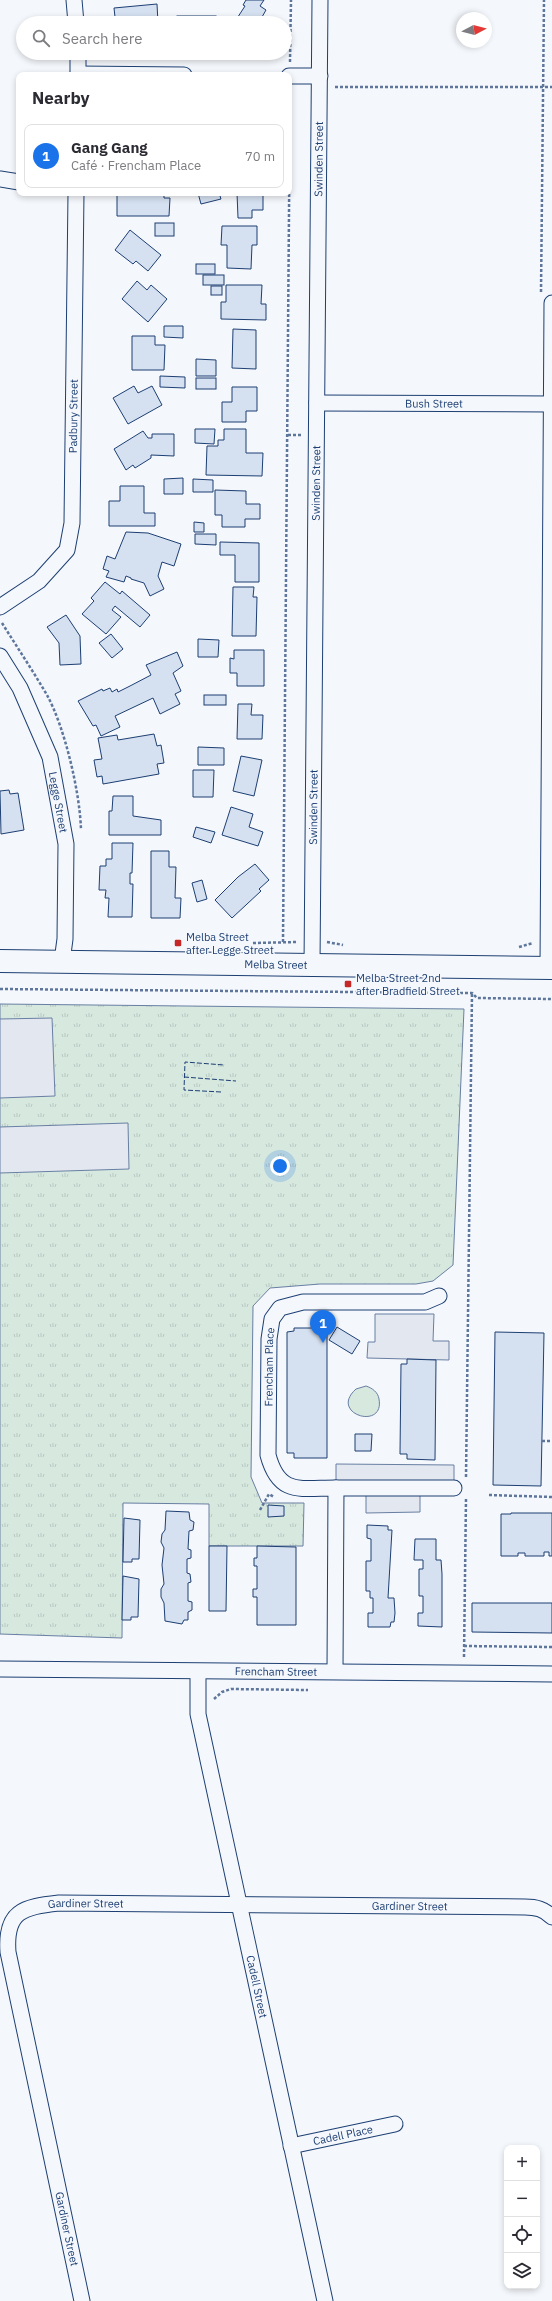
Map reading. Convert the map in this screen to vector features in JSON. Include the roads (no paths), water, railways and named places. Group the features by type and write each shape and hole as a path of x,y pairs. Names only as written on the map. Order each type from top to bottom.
{"street":[{"path":"74,0 75,16"},
{"name":"Swinden Street","path":"312,966 320,0"},
{"path":"78,60 78,72"},
{"path":"292,76 319,82"},
{"path":"0,179 16,182"},
{"name":"Padbury Street","path":"0,607 39,581 67,550 72,523 76,196"},
{"path":"546,299 551,404 550,968"},
{"name":"Bush Street","path":"317,403 551,404"},
{"name":"Legge Street","path":"0,656 20,688 50,757 66,844 65,939 62,961"},
{"name":"Melba Street","path":"0,961 550,968"},
{"name":"Frencham Place","path":"439,1296 425,1302 303,1302 280,1308 272,1319 269,1340 268,1456 272,1472 278,1480 285,1485 311,1488 462,1488"},
{"path":"335,1671 336,1488"},
{"name":"Frencham Street","path":"0,1670 198,1672 335,1671 552,1674"},
{"name":"Cadell Street","path":"198,1672 198,1714 324,2301"},
{"name":"Gardiner Street","path":"82,2301 8,1952 7,1935 10,1923 24,1910 59,1903 536,1907 552,1917"},
{"name":"Cadell Place","path":"291,2146 395,2124"}],"place":[{"name":"Melba Street after Legge Street","path":"178,943"},
{"name":"Melba Street 2nd after Bradfield Street","path":"348,984"},
{"name":"Gang Gang","path":"323,1343"}]}
